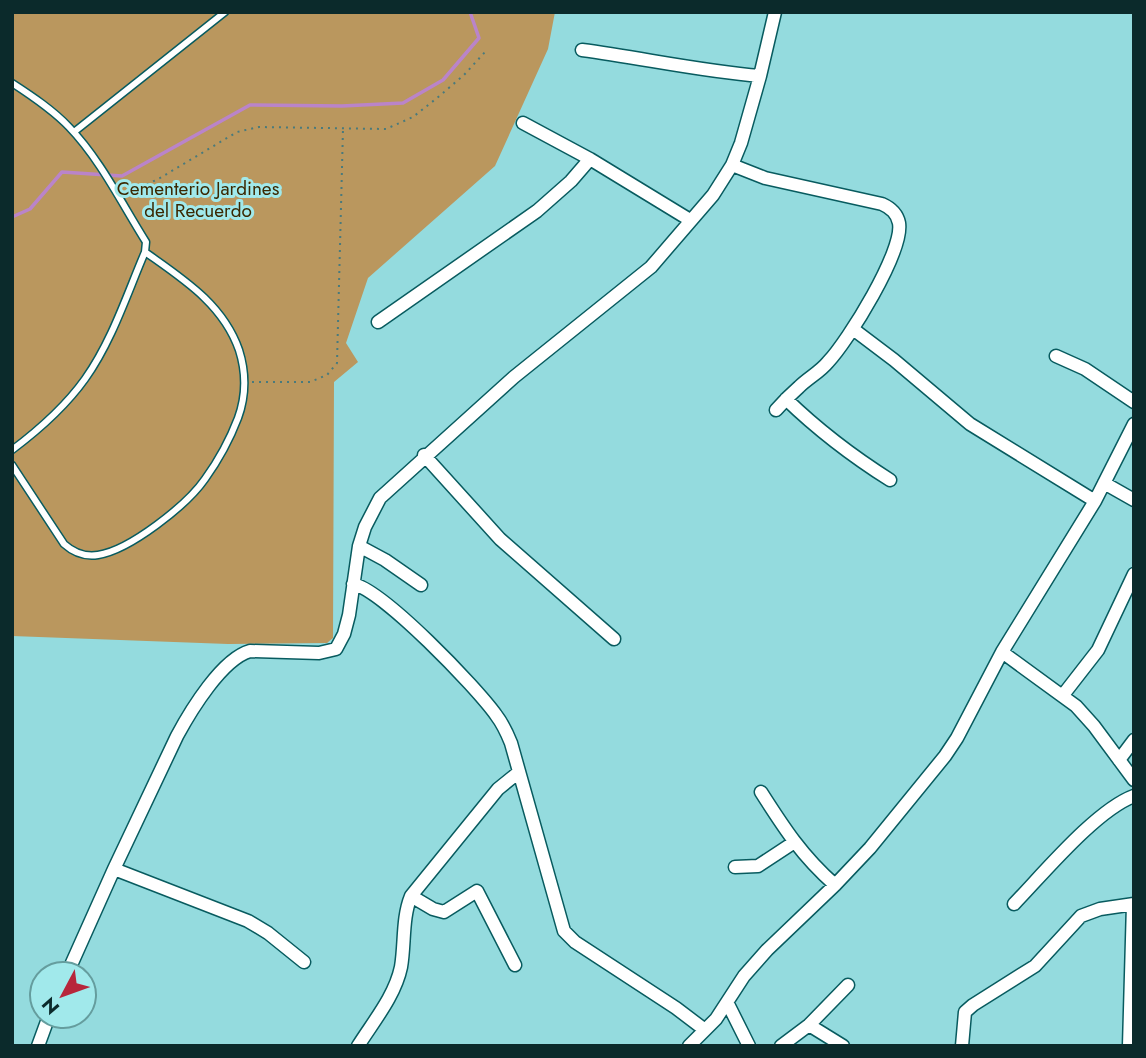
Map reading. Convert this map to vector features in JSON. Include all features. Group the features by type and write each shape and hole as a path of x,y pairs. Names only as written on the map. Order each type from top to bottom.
{"street":[{"path":"73,960 184,724 226,666 241,653 250,651 319,653 336,649 344,634 359,546 365,527 380,498 424,455 514,377 651,267 713,195 732,165 741,143 775,12"},
{"path":"582,50 760,76"},
{"path":"523,122 690,220"},
{"path":"378,323 537,211 571,181 590,159"},
{"path":"732,165 765,177 882,204 896,214 899,231 894,248 853,329 826,365 776,410"},
{"path":"853,329 970,424 1095,501"},
{"path":"1056,356 1085,369 1134,402"},
{"path":"786,399 843,449 890,480"},
{"path":"689,1046 728,1004 744,976 767,950 835,885 895,819 945,756 1002,652 1095,501 1134,424"},
{"path":"424,455 500,539 614,639"},
{"path":"1104,483 1134,500"},
{"path":"359,546 421,585"},
{"path":"1063,695 1098,650 1134,574"},
{"path":"353,584 371,591 396,612 486,702 504,728 564,931 575,943 676,1008 705,1030"},
{"path":"1002,652 1063,695 1094,726 1134,780"},
{"path":"1119,760 1134,740"},
{"path":"358,1046 396,984 401,967 407,908 411,895 498,789 519,772"},
{"path":"761,792 793,843 812,865 835,885"},
{"path":"1014,904 1098,818 1134,796"},
{"path":"735,867 758,866 793,843"},
{"path":"114,869 248,921 268,933 304,962"},
{"path":"411,895 433,909 444,912 477,891 515,965"},
{"path":"962,1046 965,1012 973,1004 1035,966 1081,916 1100,909 1133,904 1129,1046"},
{"path":"782,1046 809,1025 848,985"},
{"path":"728,1004 749,1046"},
{"path":"809,1025 843,1046"}],"lane":[{"path":"74,132 225,12"},
{"path":"12,83 48,108 74,132 146,242 145,252 108,338 86,377 63,407 12,450"},
{"path":"12,465 64,544 72,551 85,555 99,555 114,550 141,536 188,499 204,480 238,419 244,396 239,349 207,298 145,252"}],"path":[{"path":"119,198 160,178 237,132 259,127 386,129 413,117 464,75 485,52"},
{"path":"244,382 310,382 327,375 337,363 343,127"}],"green space":[{"name":"Cementerio Jardines del Recuerdo","path":"12,12 555,12 548,49 495,166 368,278 346,343 358,362 334,382 333,638 327,643 228,644 12,636"}],"waterway":[{"path":"12,217 30,209 62,172 122,176 250,105 342,106 403,103 443,80 479,38 470,12"}]}
